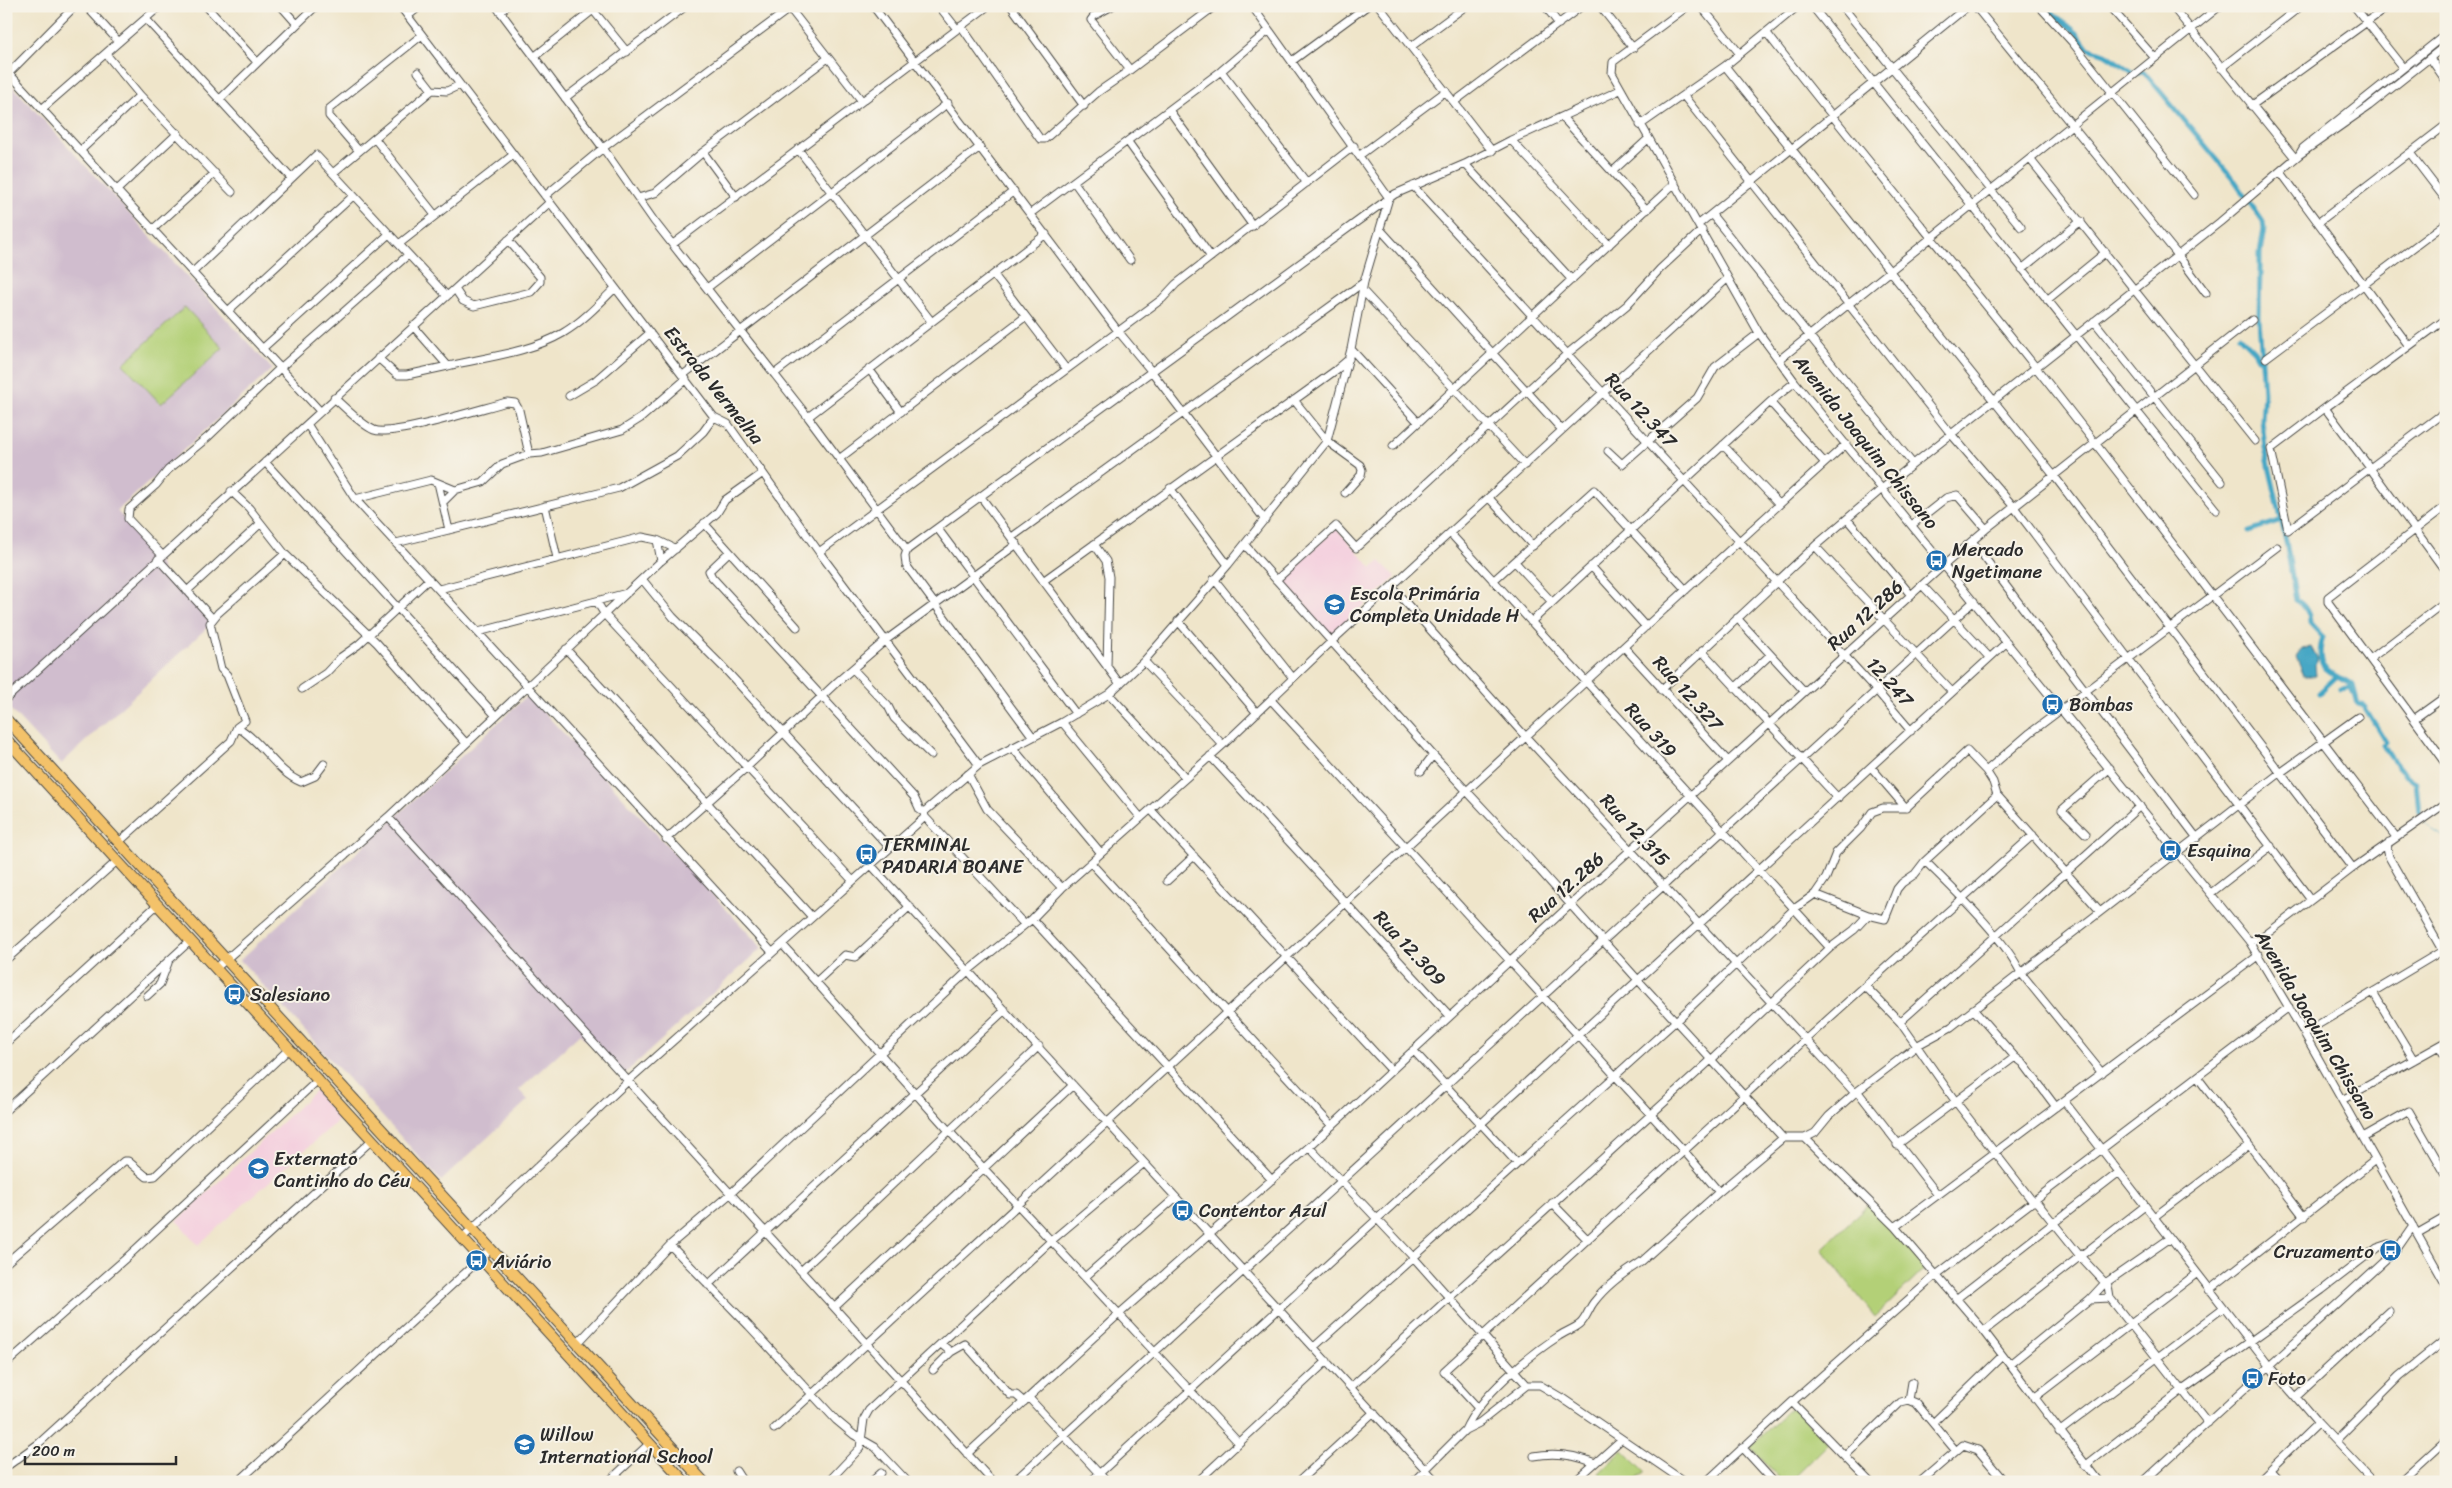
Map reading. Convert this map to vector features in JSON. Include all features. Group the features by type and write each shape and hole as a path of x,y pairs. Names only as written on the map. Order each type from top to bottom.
{"highway":[{"path":"6,719 118,843 227,958 257,994 490,1250 704,1482"},
{"path":"6,739 685,1482"}],"street":[{"path":"75,6 8,71 152,230 229,310 279,369 320,411"},
{"path":"86,6 118,42"},
{"path":"43,108 160,6"},
{"path":"206,6 256,61"},
{"path":"281,6 296,23"},
{"path":"220,99 256,61 316,6"},
{"name":"Estrada Vermelha","path":"400,6 714,417 728,424 820,552 979,765"},
{"path":"408,16 420,6"},
{"path":"507,6 498,9 603,148 638,198 808,417 876,510 908,550"},
{"path":"565,98 686,6"},
{"path":"873,6 1031,213 1118,331 1152,372 1182,414 1265,520"},
{"path":"939,6 959,28 1040,139 1045,139 1101,90 1215,6"},
{"path":"673,244 988,6"},
{"path":"1011,6 1084,106"},
{"path":"1112,6 1094,16 1091,20 1130,70"},
{"path":"1252,6 1354,146 1389,198"},
{"path":"1292,61 1367,6"},
{"path":"1379,6 1492,151"},
{"path":"1412,46 1466,6"},
{"path":"1546,6 1560,24"},
{"path":"1454,102 1582,6"},
{"path":"1600,6 1633,48 1688,6"},
{"path":"1701,6 1740,54"},
{"path":"1640,125 1725,66 1798,6"},
{"path":"1812,6 1873,85 2216,510"},
{"path":"1842,6 2021,227"},
{"path":"1276,580 1336,526 1356,548 1567,354 1627,305 1712,215 1968,6"},
{"path":"1975,6 2178,254 2206,293"},
{"path":"2039,6 2072,42 2194,195"},
{"path":"2109,6 2154,57"},
{"path":"2172,6 2251,106 2297,157"},
{"path":"1778,360 2071,125 2113,94 2154,57 2220,6"},
{"path":"2221,68 2301,6"},
{"path":"2354,6 2403,68"},
{"path":"2251,106 2367,24 2389,6"},
{"path":"545,196 603,148 790,7 862,101"},
{"path":"534,57 596,8 627,52"},
{"path":"146,19 291,178"},
{"path":"1031,213 1221,71 1268,30"},
{"path":"1766,32 1832,117 1932,236 2036,367 2396,837"},
{"path":"2297,157 2302,148 2446,34"},
{"path":"359,151 329,116 329,109 422,35"},
{"path":"1662,690 1815,546 1883,488 2297,157 2369,106 2446,46"},
{"name":"Avenida Joaquim Chissano","path":"1633,48 1613,62 1611,69 1620,90 1701,227 1759,333 1795,382 1913,524 1944,565 2249,941 2304,1033 2446,1286"},
{"path":"106,54 140,95 232,192"},
{"path":"638,198 655,193 703,152 828,58"},
{"path":"2430,58 2446,81"},
{"path":"2411,62 2417,68"},
{"path":"1725,66 2055,477 2353,868"},
{"path":"1221,71 1308,183"},
{"path":"418,72 432,90"},
{"path":"333,173 432,90 447,91 460,85"},
{"path":"1033,737 906,565 905,556 908,550 1389,198 1620,90"},
{"path":"1360,155 1446,91"},
{"path":"80,151 140,95"},
{"path":"1683,95 1951,434 2014,507 2311,900"},
{"path":"2364,99 2369,106"},
{"path":"707,288 948,103"},
{"path":"1169,110 1253,226"},
{"path":"1562,117 1647,210"},
{"path":"2319,222 2446,125"},
{"path":"116,191 178,133"},
{"path":"375,139 436,214"},
{"path":"1612,172 1648,139"},
{"path":"1511,140 1609,245"},
{"path":"1128,142 1211,257"},
{"path":"820,552 1162,299 1176,284 1354,146"},
{"path":"443,502 455,490 483,482 502,464 529,454 559,448 622,430 641,418 684,377 740,331 980,147"},
{"path":"798,149 931,320"},
{"path":"703,152 736,197"},
{"path":"2410,153 2446,200"},
{"path":"193,272 316,155 448,296"},
{"path":"399,244 513,155"},
{"path":"2030,159 2135,288 2255,442"},
{"path":"1465,164 1572,280"},
{"path":"2280,171 2409,346"},
{"path":"152,230 215,173"},
{"path":"1074,182 1130,260"},
{"path":"1393,446 1453,389 1533,318 1675,183"},
{"name":"Rua 12.347","path":"1413,186 1603,394 1648,440 1844,656"},
{"path":"774,374 1014,191"},
{"path":"229,310 354,196"},
{"path":"462,1238 628,1081 853,881 968,774 979,765 1062,722 1109,694 1144,661 1245,545 1327,442 1349,358 1364,282 1389,198"},
{"path":"6,699 231,491 550,202"},
{"path":"1712,215 1913,464"},
{"path":"2022,268 2081,221"},
{"path":"2266,358 2446,223"},
{"path":"1380,229 1562,430"},
{"path":"262,349 389,234"},
{"path":"808,417 931,320 994,275 1046,234"},
{"path":"454,289 463,301 474,306 531,292 537,287 540,277 508,240"},
{"path":"2047,300 2106,252"},
{"path":"213,618 187,591 128,519 129,509 156,485 168,470 208,437 279,369 408,255"},
{"path":"994,275 1066,369"},
{"path":"577,1344 670,1246 730,1194 882,1054 969,970 1032,919 1062,888 1223,745 1332,641 1728,278"},
{"path":"666,839 886,640 935,605 1015,540 1182,414 1364,282"},
{"path":"378,358 397,375 408,375 518,350 549,340 577,323 615,288"},
{"path":"1363,291 1525,465"},
{"path":"839,459 1025,317"},
{"path":"2446,319 2271,449 2288,530 2446,411"},
{"path":"2094,320 2222,482"},
{"name":"Rua 12.286","path":"967,1454 1119,1314 1309,1147 1570,905 1944,565 1986,529 2096,445 2136,411 2252,320"},
{"path":"412,326 448,366"},
{"path":"569,396 596,380 650,333"},
{"path":"1608,451 1622,464 1696,398 1715,367 1759,333"},
{"path":"1351,349 1418,422"},
{"path":"1043,581 1294,400 1349,358"},
{"path":"869,369 901,412"},
{"path":"1531,622 1770,402 1795,382"},
{"path":"334,398 375,430 391,430 430,423 507,402 515,403 519,410 529,454"},
{"path":"1294,400 1327,442 1360,465 1361,475 1345,493"},
{"path":"1770,402 1825,463"},
{"path":"2324,408 2446,572"},
{"path":"396,544 619,488 644,476 677,456 704,432 714,417"},
{"path":"307,424 355,499 772,952"},
{"path":"774,1429 1346,903 1466,789 1846,444"},
{"path":"1723,445 1779,504"},
{"path":"265,462 496,716"},
{"path":"215,968 388,817 661,561 717,513 725,500 763,472"},
{"path":"355,499 431,480 455,490"},
{"path":"438,483 449,530"},
{"path":"1170,488 1228,565"},
{"path":"1493,581 1594,490 1686,590"},
{"path":"231,491 249,508 285,554 400,668 466,742"},
{"path":"1913,524 1946,498 1957,495 1986,529"},
{"path":"981,498 1015,540 1043,581 1120,684"},
{"path":"1489,498 1533,546"},
{"path":"545,506 557,558"},
{"path":"2446,506 2328,597 2328,602 2446,763"},
{"path":"1848,518 1911,595"},
{"path":"704,523 797,627"},
{"path":"187,591 260,524"},
{"path":"938,529 1076,714"},
{"name":"Rua 319","path":"1450,533 1830,948"},
{"path":"439,589 642,537 657,540 676,549"},
{"path":"657,540 661,561"},
{"path":"1972,541 2197,838"},
{"path":"1094,544 1106,561 1109,577 1107,667"},
{"path":"1245,545 1433,755 1783,1138"},
{"path":"1815,546 1952,692"},
{"path":"1986,771 2030,733 2168,627 2277,547"},
{"path":"729,552 712,566 709,571 712,577 914,797 924,815 1024,924"},
{"path":"118,843 231,741 237,728 245,721 227,675 221,669 210,623 213,618 285,554"},
{"path":"1515,562 1552,602"},
{"path":"1591,566 1646,627"},
{"path":"302,689 319,679 429,579"},
{"path":"642,579 673,617 890,847"},
{"path":"1214,579 1293,678"},
{"path":"1922,586 1989,656"},
{"name":"Rua 12.315","path":"1392,587 1525,736 1771,1003 1856,1092 1938,1194"},
{"path":"478,632 627,593"},
{"path":"1013,1482 1974,601"},
{"path":"2370,659 2446,601"},
{"path":"597,602 605,615 853,881"},
{"path":"1737,618 1804,691"},
{"path":"1178,621 1257,713"},
{"path":"1090,1482 1482,1122 1700,925 1911,731 1989,656 2007,642"},
{"name":"Rua 12.327","path":"1624,647 1728,761"},
{"path":"566,649 812,917"},
{"path":"1702,651 1735,688 1770,722 1801,759 1838,798"},
{"path":"1735,688 1770,655"},
{"name":"12.247","path":"1844,656 1911,731"},
{"path":"1144,661 1223,745"},
{"path":"853,669 888,706 894,718 930,755"},
{"path":"1109,694 1186,778"},
{"path":"2414,719 2446,696"},
{"path":"1272,700 1685,1152 1719,1192"},
{"path":"1413,1482 1465,1430 1478,1408 1515,1370 1560,1336 1581,1323 1594,1301 1783,1138 1805,1138 1815,1133 1828,1116 1856,1092 1918,1045 1951,1027 2280,773 2358,717"},
{"path":"1062,722 1141,818"},
{"path":"237,728 248,734 291,778 301,782 315,776 324,764"},
{"path":"1012,747 1102,853"},
{"path":"1315,1346 1677,1020 1794,910 1814,894 1826,878 1836,853 1861,828 1872,812 1884,808 1906,808 1967,751 1986,771 1997,795 2100,911"},
{"path":"1422,771 1433,755"},
{"name":"Rua 12.309","path":"1210,756 1450,1016"},
{"path":"1871,767 1906,808"},
{"path":"2086,834 2062,810 2110,768"},
{"path":"968,774 987,809 1062,888"},
{"path":"1814,894 1868,915 1885,918 1897,889 1997,795"},
{"path":"2249,941 2260,939 2353,868 2446,803"},
{"path":"1900,1022 2140,806"},
{"path":"1151,810 1391,1070"},
{"path":"388,817 993,1482"},
{"path":"1478,1408 1444,1371 1806,1039 2033,835"},
{"path":"2389,842 2387,848 2389,857 2442,951"},
{"path":"2211,893 2271,846"},
{"path":"2374,853 2386,854 2389,857"},
{"path":"1166,881 1194,856"},
{"path":"6,960 117,861"},
{"path":"1925,862 1962,898 2015,960 2021,973 2102,1073"},
{"path":"1091,863 1332,1126"},
{"path":"871,864 1039,1046 1175,1198 1315,1346 1350,1387 1438,1482"},
{"path":"6,1043 157,905"},
{"path":"816,982 845,955 855,957 910,906"},
{"path":"1350,1387 1711,1060 1830,948 1854,930 1868,915"},
{"path":"1895,1228 2258,954 2262,942 2289,916"},
{"path":"1032,919 1272,1180"},
{"path":"6,1110 190,941"},
{"path":"2304,1033 2442,951 2446,941"},
{"path":"782,944 949,1131 1238,1442"},
{"path":"147,996 160,984 169,961"},
{"path":"1865,986 1900,1022 1994,1152 2110,1290 2110,1298 2129,1325 2208,1423"},
{"path":"2372,992 2414,1060"},
{"path":"1706,1482 1792,1402 1936,1275 2198,1078 2289,1007"},
{"path":"1973,1009 2022,1063 2056,1107"},
{"path":"708,1285 1005,1010"},
{"path":"2342,1100 2442,1044 2446,1058"},
{"path":"802,1270 1039,1046"},
{"path":"6,1263 124,1161 128,1161 147,1177 155,1176 288,1049"},
{"path":"1413,1050 1482,1122 1517,1163"},
{"path":"1897,1145 2015,1057"},
{"path":"2198,1078 2304,1217"},
{"path":"6,1364 125,1259 318,1080"},
{"path":"835,1307 1072,1085"},
{"path":"2064,1101 2196,1274 2270,1367 2318,1423 2374,1482"},
{"path":"2363,1137 2409,1110 2446,1175"},
{"path":"1805,1138 1895,1228 1984,1331 2059,1432 2099,1482"},
{"path":"6,1467 38,1444 372,1140"},
{"path":"2154,1218 2249,1145"},
{"path":"1309,1147 1414,1258 1527,1385"},
{"path":"2209,1290 2375,1160"},
{"path":"828,1482 858,1452 862,1440 865,1414 1051,1241 1144,1163"},
{"path":"1956,1299 2118,1173"},
{"path":"1086,1277 1175,1198"},
{"path":"1552,1203 1588,1240"},
{"path":"1984,1331 2145,1206"},
{"path":"2398,1248 2419,1237 2446,1217"},
{"path":"2143,1482 2398,1248 2413,1226"},
{"path":"2010,1364 2090,1299 2104,1284 2169,1239"},
{"path":"2085,1466 2181,1391 2322,1290 2377,1248 2389,1244 2398,1248"},
{"path":"670,1246 845,1428 883,1455 908,1482"},
{"path":"238,1482 490,1250"},
{"path":"2034,1398 2196,1274"},
{"path":"2090,1299 2110,1298"},
{"path":"2059,1432 2223,1308"},
{"path":"2296,1397 2389,1311"},
{"path":"2336,1440 2400,1376 2446,1339"},
{"path":"941,1344 951,1352"},
{"path":"933,1370 951,1352 965,1344 1010,1395 1016,1395 1027,1400 1064,1435 1107,1482"},
{"path":"1933,1423 2002,1356"},
{"path":"1197,1482 1327,1360"},
{"path":"1910,1400 1912,1382"},
{"path":"1465,1430 1479,1423 1527,1385 1540,1385 1685,1482"},
{"path":"1846,1455 1901,1402 1910,1400 1916,1403 1956,1450"},
{"path":"1792,1402 1846,1455 1870,1482"},
{"path":"1298,1482 1374,1412"},
{"path":"2257,1482 2318,1423"},
{"path":"1574,1482 1622,1439"},
{"path":"2399,1482 2446,1439"},
{"path":"608,1482 650,1443"},
{"path":"1920,1482 1963,1445 1978,1450 2006,1482"},
{"path":"1742,1447 1774,1482"},
{"path":"1534,1456 1546,1454 1568,1455 1595,1463"},
{"path":"2270,1470 2281,1482"},
{"path":"736,1471 743,1482"},
{"path":"871,1482 881,1472"}],"shaded area":[{"path":"6,79 272,369 117,511 157,555 162,570 212,623 61,764 6,705"},
{"name":"Escola Primária Completa Unidade H","path":"1336,528 1372,568 1380,561 1396,577 1330,636 1279,579"},
{"path":"528,695 762,948 621,1077 580,1034 519,1090 528,1100 441,1181 240,960"},
{"name":"Externato Cantinho do Céu","path":"316,1090 341,1118 198,1245 177,1221"}],"green space":[{"path":"185,307 223,348 161,404 123,364"},
{"path":"1868,1204 1926,1268 1875,1317 1822,1249"},
{"path":"1794,1406 1828,1444 1790,1482 1782,1482 1750,1446"},
{"path":"1623,1450 1645,1472 1634,1482 1625,1482 1621,1478 1617,1482 1607,1482 1599,1473"}],"water":[{"path":"2311,647 2318,660 2315,665 2316,676 2304,676 2296,657 2302,649"}],"waterway":[{"path":"2044,6 2077,33 2088,48 2105,54 2134,73"},
{"path":"2138,73 2144,72 2235,181 2263,222 2264,228 2260,253 2259,318 2264,393 2262,420 2265,448 2286,541 2296,600 2304,606 2308,612 2310,623 2323,637 2320,648 2322,663 2331,672 2353,685 2358,704 2364,706 2386,742 2383,745 2386,751 2402,771 2416,783 2419,812"},
{"path":"2239,336 2254,351 2258,358 2262,359"},
{"path":"2249,531 2282,520"},
{"path":"2319,693 2336,677"},
{"path":"2342,689 2351,687 2353,692"},
{"path":"2419,812 2422,817"},
{"path":"2425,823 2433,831 2446,839"}],"place":[{"name":"Mercado Ngetimane","path":"1936,560"},
{"name":"Escola Primária Completa Unidade H","path":"1334,604"},
{"name":"Bombas","path":"2053,704"},
{"name":"Esquina","path":"2171,850"},
{"name":"TERMINAL PADARIA BOANE","path":"866,855"},
{"name":"Salesiano","path":"234,994"},
{"name":"Externato Cantinho do Céu","path":"258,1169"},
{"name":"Contentor Azul","path":"1183,1210"},
{"name":"Cruzamento","path":"2390,1251"},
{"name":"Aviário","path":"477,1261"},
{"name":"Foto","path":"2252,1378"},
{"name":"Willow International School","path":"524,1445"}]}
